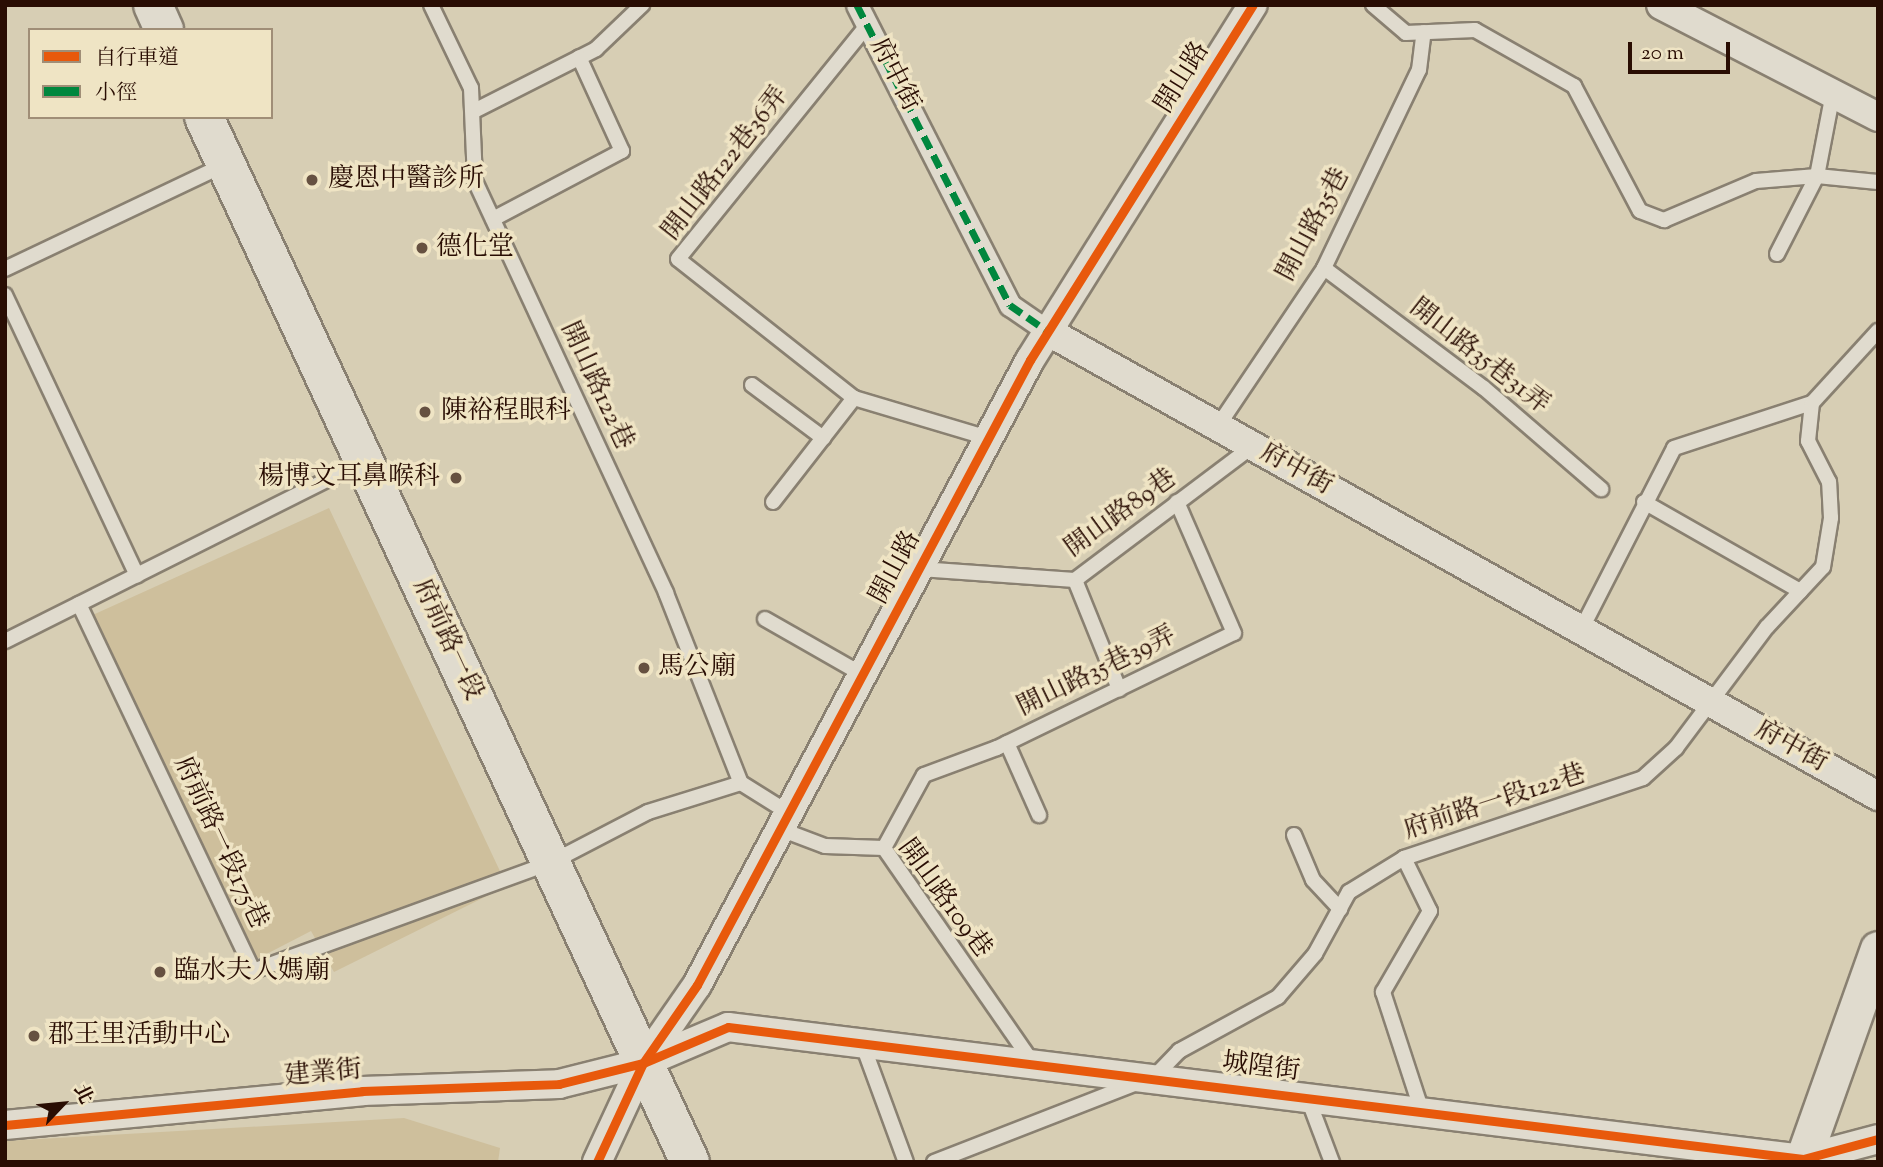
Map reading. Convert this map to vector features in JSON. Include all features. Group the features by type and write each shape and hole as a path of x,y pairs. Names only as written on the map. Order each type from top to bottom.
{"main road":[{"name":"府前路一段","path":"205,119 690,1162"}],"street":[{"name":"開山路","path":"597,1162 643,1063 697,985 988,438 1049,332 1253,5"},
{"path":"1661,5 1878,117"},
{"name":"府中街","path":"863,14 1010,305 1049,332 1878,796"},
{"path":"1802,1160 1878,949"},
{"name":"城隍街","path":"643,1063 728,1027 861,1039 1031,1060 1802,1160 1878,1139"},
{"name":"建業街","path":"5,1125 362,1091 559,1084 643,1063"}],"lane":[{"name":"開山路122巷","path":"431,5 476,110 475,181 666,593 741,783"},
{"path":"476,110 579,57 642,5"},
{"path":"1373,5 1406,33 1475,30 1574,86 1640,211 1664,220 1756,181 1817,176 1878,182"},
{"name":"開山路122巷36弄","path":"863,14 678,259 854,398 988,438"},
{"name":"開山路35巷","path":"1218,426 1324,268 1419,70 1424,32"},
{"path":"493,219 622,151 579,57"},
{"path":"1777,254 1817,176 1833,93"},
{"path":"5,269 226,164"},
{"name":"開山路35巷31弄","path":"1324,268 1484,388 1601,489"},
{"path":"5,295 137,575"},
{"path":"1581,630 1644,502 1674,448 1812,403 1878,331"},
{"path":"752,385 823,438"},
{"path":"773,502 854,398"},
{"name":"府前路一段122巷","path":"934,1162 1155,1076 1179,1051 1278,997 1315,954 1349,892 1404,859 1445,840 1546,815 1643,778 1713,704 1800,591 1823,567 1831,519 1829,482 1808,441 1812,403"},
{"name":"開山路89巷","path":"920,569 1075,580 1254,446"},
{"path":"5,641 364,461"},
{"name":"開山路35巷39弄","path":"884,848 924,775 1007,743 1234,633 1177,502"},
{"path":"1644,502 1800,591"},
{"path":"1075,580 1119,689"},
{"name":"府前路一段175巷","path":"79,604 254,971 550,863"},
{"path":"765,619 863,675"},
{"path":"1007,743 1039,814"},
{"path":"550,863 648,812 741,783 785,821"},
{"name":"開山路109巷","path":"785,821 825,846 884,848 1031,1060"},
{"path":"1294,835 1313,880 1340,909"},
{"path":"1404,859 1430,911 1383,992 1422,1111"},
{"path":"861,1039 906,1162"},
{"path":"1306,1095 1332,1162"}],"shaded area":[{"path":"329,508 507,886 334,972 311,931 251,962 86,618"},
{"path":"404,1118 500,1148 498,1162 5,1162 5,1141"}],"marked path":[{"path":"857,5 1010,305 1049,332"}],"cycle path":[{"path":"597,1162 643,1063 697,985 1030,360 1253,5"},
{"path":"5,1125 362,1091 559,1084 643,1063 728,1027 1803,1159 1878,1139"}],"place":[{"name":"慶恩中醫診所","path":"312,180"},
{"name":"德化堂","path":"422,248"},
{"name":"陳裕程眼科","path":"425,412"},
{"name":"楊博文耳鼻喉科","path":"456,478"},
{"name":"馬公廟","path":"644,668"},
{"name":"臨水夫人媽廟","path":"160,972"},
{"name":"郡王里活動中心","path":"34,1036"}]}
